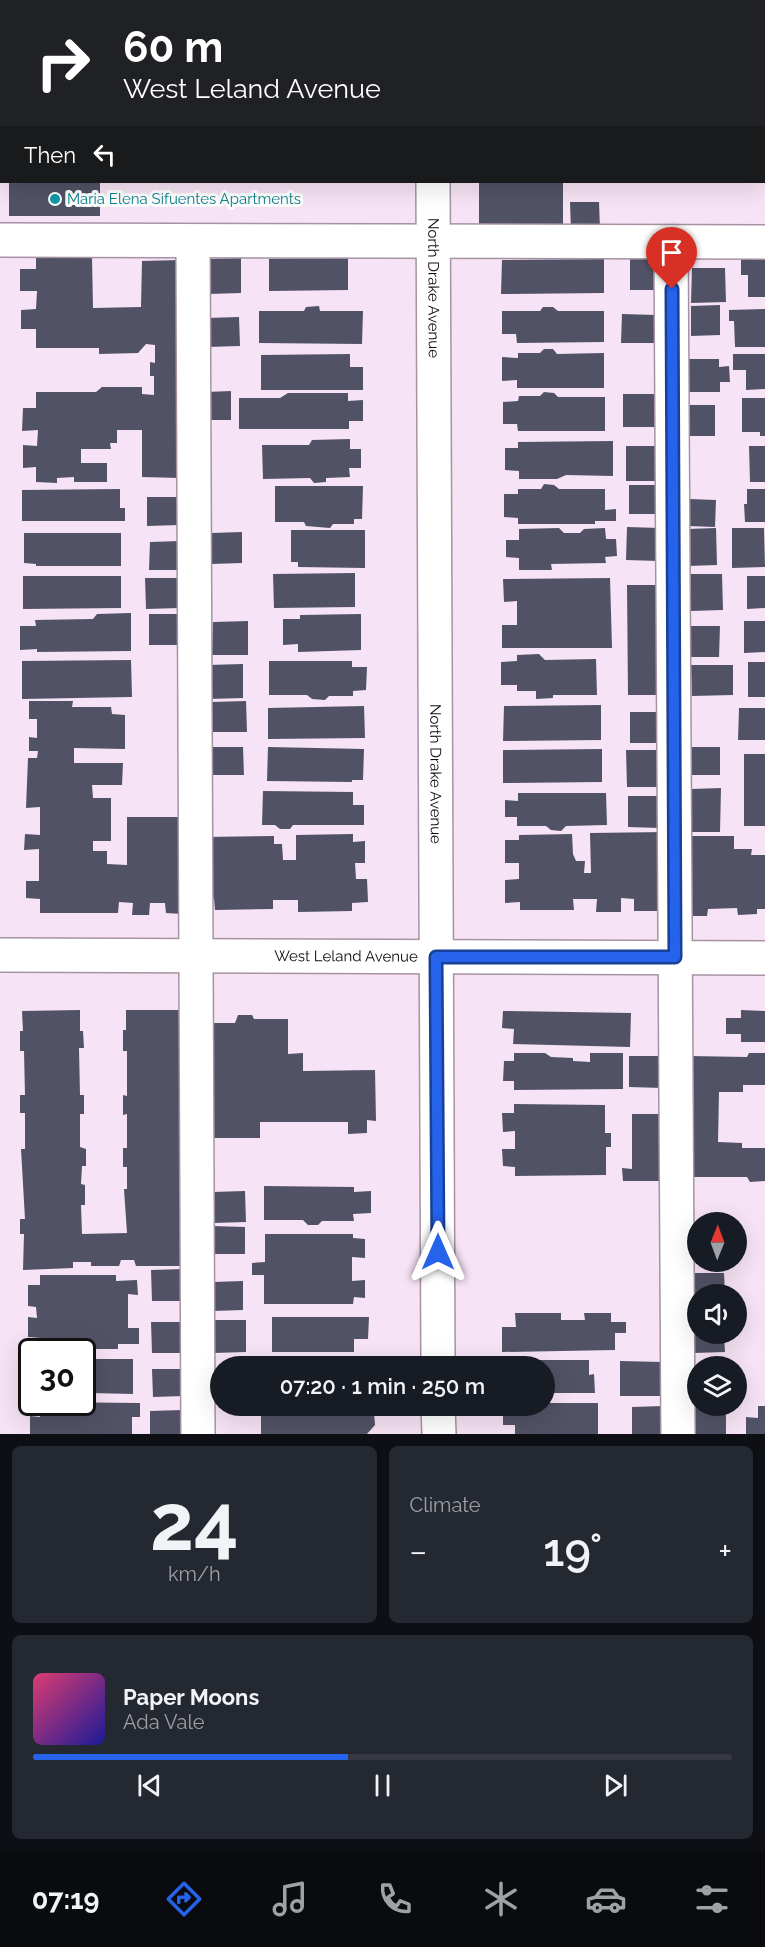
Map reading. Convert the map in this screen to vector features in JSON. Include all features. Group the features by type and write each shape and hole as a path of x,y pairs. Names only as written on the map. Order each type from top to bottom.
{"street":[{"name":"North Drake Avenue","path":"433,183 438,1356"},
{"path":"0,240 765,242"},
{"path":"193,241 198,1434"},
{"path":"671,242 678,1434"},
{"name":"West Leland Avenue","path":"0,955 765,958"},
{"path":"438,1416 438,1434"}],"building":[{"name":"Maria Elena Sifuentes Apartments","path":"9,183 100,183 100,216 9,216"},
{"path":"479,183 563,183 563,235 479,226"},
{"path":"570,202 599,202 600,230 571,231"},
{"path":"36,257 92,257 93,308 141,307 142,261 180,260 180,478 142,477 142,430 117,430 117,443 110,443 111,449 81,449 81,463 107,463 107,482 74,482 74,477 57,478 57,483 36,482 36,467 23,468 23,445 37,446 38,430 22,431 23,408 36,408 36,392 96,392 102,387 142,387 142,394 154,395 154,376 150,376 150,362 155,363 155,345 146,344 138,353 99,354 99,348 36,348 36,329 21,329 21,310 36,309 37,291 20,291 20,269 36,269"},
{"path":"241,258 241,293 209,294 209,259"},
{"path":"348,258 348,290 269,291 269,259"},
{"path":"630,258 661,258 661,290 630,290"},
{"path":"604,259 604,293 501,294 502,260"},
{"path":"741,259 765,259 765,297 748,297 748,275 741,275"},
{"path":"692,268 725,268 726,302 691,303"},
{"path":"720,305 720,335 691,336 691,306"},
{"path":"319,306 320,311 363,311 362,344 259,343 259,311 304,311 306,307"},
{"path":"543,307 553,307 558,311 604,311 604,342 517,343 516,334 502,334 502,311 540,311"},
{"path":"765,309 765,347 735,347 734,321 729,321 729,310"},
{"path":"622,314 656,315 655,343 621,343"},
{"path":"239,317 240,346 206,347 206,318"},
{"path":"544,349 553,349 557,354 604,353 604,388 517,388 517,380 502,381 502,357 518,358 518,353 540,353"},
{"path":"350,354 350,367 363,367 363,390 261,390 261,355"},
{"path":"733,354 765,354 765,389 746,390 746,370 733,370"},
{"path":"686,359 719,359 719,367 729,366 730,382 720,382 720,392 688,392"},
{"path":"231,391 231,420 207,420 206,392"},
{"path":"544,392 554,393 558,397 605,397 605,431 518,431 517,424 503,424 503,402 518,401 519,396 540,396"},
{"path":"288,393 348,393 348,401 363,400 363,421 349,421 349,429 239,429 239,398 280,398"},
{"path":"623,394 658,394 658,427 623,427"},
{"path":"742,398 765,398 765,436 760,436 760,432 742,432"},
{"path":"687,405 715,405 715,436 688,436"},
{"path":"350,439 350,449 361,449 361,468 349,468 350,477 326,478 326,482 314,483 310,478 263,479 262,445 309,445 312,440"},
{"path":"613,441 613,476 566,475 557,479 519,479 519,471 505,470 505,448 518,448 518,442"},
{"path":"626,446 658,446 658,481 626,481"},
{"path":"749,446 765,446 765,482 750,482"},
{"path":"544,484 554,485 559,489 605,489 605,510 616,509 616,521 595,521 595,524 518,524 518,518 504,517 504,494 518,494 518,489 541,489"},
{"path":"629,485 659,485 659,514 629,514"},
{"path":"275,486 363,486 362,519 354,519 354,524 333,524 330,528 306,526 304,522 275,522"},
{"path":"120,489 120,508 125,508 125,521 22,521 22,490"},
{"path":"747,489 765,489 765,522 745,522 744,504 747,504"},
{"path":"147,497 179,497 180,525 147,526"},
{"path":"689,499 716,500 715,527 688,526"},
{"path":"627,527 660,528 659,561 626,560"},
{"path":"559,528 564,533 580,533 584,529 605,528 606,539 616,539 617,556 605,557 606,563 551,564 552,570 519,570 519,558 506,557 506,540 519,540 519,529"},
{"path":"716,528 717,565 688,566 687,529"},
{"path":"732,528 764,528 765,567 732,568"},
{"path":"291,530 365,530 365,568 298,567 298,562 291,562"},
{"path":"242,532 242,563 211,564 211,533"},
{"path":"24,533 121,533 121,566 36,566 36,564 24,563"},
{"path":"180,541 180,570 149,570 150,542"},
{"path":"355,573 355,607 274,608 273,574"},
{"path":"690,574 722,574 723,610 690,611"},
{"path":"23,576 121,576 121,608 23,609"},
{"path":"747,576 765,576 765,608 747,609"},
{"path":"145,578 179,578 180,608 146,609"},
{"path":"610,578 612,648 502,648 502,625 517,625 517,601 504,602 503,579"},
{"path":"627,585 659,585 659,695 628,695"},
{"path":"131,613 131,651 37,652 37,649 20,650 20,626 36,626 35,620 93,619 97,614"},
{"path":"149,614 180,614 180,645 149,645"},
{"path":"361,614 361,650 298,652 298,644 283,645 283,619 300,619 300,615"},
{"path":"248,621 248,655 212,655 213,622"},
{"path":"744,621 765,621 765,652 744,653"},
{"path":"690,626 720,626 719,657 690,657"},
{"path":"539,654 545,660 596,659 597,695 553,695 553,698 536,699 536,691 517,691 517,685 501,685 501,662 517,661 517,655"},
{"path":"131,660 132,697 22,699 22,661"},
{"path":"269,661 352,661 352,667 367,667 366,690 353,691 353,696 329,696 325,700 312,699 307,695 269,695"},
{"path":"748,662 765,662 765,697 748,697"},
{"path":"243,664 243,698 208,699 208,665"},
{"path":"691,665 733,665 733,695 692,696"},
{"path":"29,701 73,701 72,707 111,707 112,714 125,715 125,749 74,748 74,763 123,763 122,785 92,785 93,798 111,798 111,841 93,841 93,851 107,851 107,864 127,865 127,817 183,817 182,914 166,913 165,903 150,903 149,915 132,915 133,903 119,902 118,913 40,913 40,899 26,898 26,881 39,881 39,849 24,850 25,834 40,835 40,807 26,808 28,758 37,758 38,751 29,751 29,737 37,738 37,719 29,719"},
{"path":"246,701 247,732 212,732 212,702"},
{"path":"601,705 601,740 503,741 504,706"},
{"path":"364,706 365,738 268,739 268,708"},
{"path":"739,708 765,708 765,740 738,740"},
{"path":"630,712 660,712 659,743 630,743"},
{"path":"209,747 243,747 244,775 209,775"},
{"path":"268,747 364,749 363,780 352,780 352,782 267,781"},
{"path":"691,747 720,747 720,775 691,775"},
{"path":"602,749 602,782 503,783 503,750"},
{"path":"626,750 660,750 660,787 627,787"},
{"path":"744,754 765,754 765,826 744,826"},
{"path":"721,788 720,832 691,832 691,789"},
{"path":"263,791 353,792 353,805 364,805 364,825 293,825 290,829 280,829 275,825 262,825"},
{"path":"518,793 606,793 607,825 566,826 561,831 551,830 546,826 517,826 517,817 505,817 505,800 518,801"},
{"path":"628,796 660,796 660,828 628,827"},
{"path":"665,832 665,898 658,899 658,911 634,911 634,899 621,898 621,912 596,912 597,899 573,899 574,910 520,910 520,902 505,903 505,880 519,879 519,863 505,863 505,840 519,840 519,835 572,834 573,854 576,861 585,861 584,873 591,873 590,833"},
{"path":"353,834 353,842 365,841 365,863 355,863 356,879 367,879 368,902 352,903 352,911 298,912 298,900 273,900 273,909 215,910 214,898 205,897 204,837 274,836 274,844 282,844 283,860 296,860 296,835"},
{"path":"687,836 734,836 734,849 752,849 751,855 765,855 765,909 757,909 757,914 738,915 737,908 708,909 707,916 688,916"},
{"path":"80,1010 80,1031 83,1031 84,1048 79,1048 80,1095 84,1095 84,1114 80,1114 80,1147 86,1149 86,1166 82,1166 81,1184 85,1185 85,1205 81,1205 82,1234 127,1233 124,1189 127,1189 127,1167 123,1167 123,1148 127,1148 127,1114 123,1115 123,1095 127,1096 127,1051 123,1051 126,1010 183,1010 187,1266 136,1266 134,1260 121,1260 119,1266 91,1266 91,1262 73,1262 73,1268 23,1270 24,1234 20,1234 20,1219 25,1219 21,1149 25,1149 25,1113 20,1113 20,1095 25,1095 24,1051 20,1051 20,1031 23,1031 22,1011"},
{"path":"741,1010 765,1011 765,1042 741,1042 741,1034 726,1034 726,1018 741,1018"},
{"path":"503,1011 631,1013 630,1047 513,1044 514,1029 502,1028"},
{"path":"238,1015 252,1015 254,1019 288,1019 288,1054 303,1053 303,1071 375,1070 376,1121 367,1120 367,1133 348,1134 348,1122 260,1122 260,1138 214,1138 213,1037 207,1037 208,1023 235,1023"},
{"path":"514,1053 545,1053 551,1057 573,1058 573,1061 590,1062 590,1053 623,1053 623,1089 514,1090 514,1081 503,1081 504,1061 514,1061"},
{"path":"749,1053 765,1053 765,1085 743,1085 743,1092 719,1092 718,1142 742,1143 742,1148 765,1148 765,1181 750,1182 747,1177 689,1177 690,1056 747,1057"},
{"path":"629,1056 663,1056 663,1088 629,1087"},
{"path":"514,1104 605,1105 605,1133 611,1133 611,1147 606,1147 606,1175 515,1176 515,1167 503,1166 502,1149 515,1149 515,1131 503,1132 502,1113 514,1113"},
{"path":"632,1114 661,1114 662,1181 623,1181 622,1168 632,1169"},
{"path":"264,1186 354,1187 354,1192 371,1191 371,1213 353,1214 354,1221 322,1221 318,1225 308,1225 303,1220 264,1220"},
{"path":"245,1191 246,1222 213,1223 212,1192"},
{"path":"212,1226 245,1227 245,1254 212,1254"},
{"path":"265,1234 353,1234 353,1238 365,1239 365,1258 352,1257 352,1281 365,1280 365,1298 354,1297 353,1304 264,1304 264,1275 252,1275 252,1263 265,1262"},
{"path":"184,1269 184,1301 152,1301 151,1270"},
{"path":"694,1273 724,1273 725,1284 694,1284"},
{"path":"40,1275 116,1275 116,1281 137,1280 138,1295 128,1294 128,1328 139,1328 139,1344 118,1344 118,1349 96,1349 96,1338 28,1337 28,1317 37,1318 36,1307 28,1306 28,1285 40,1285"},
{"path":"243,1281 243,1310 213,1311 213,1282"},
{"path":"515,1313 561,1313 561,1320 585,1320 584,1313 611,1313 611,1322 626,1322 626,1333 615,1333 615,1350 502,1352 502,1327 516,1327"},
{"path":"272,1317 369,1317 368,1339 354,1339 354,1352 272,1352"},
{"path":"213,1320 246,1320 246,1352 214,1353"},
{"path":"151,1322 185,1322 185,1353 152,1353"},
{"path":"694,1344 725,1344 725,1352 694,1353"},
{"path":"96,1359 133,1359 133,1394 96,1393"},
{"path":"555,1360 589,1360 589,1375 594,1374 595,1393 555,1393"},
{"path":"620,1361 663,1362 664,1396 620,1396"},
{"path":"152,1369 183,1369 184,1396 153,1397"},
{"path":"96,1403 140,1403 140,1417 132,1417 132,1434 30,1434 30,1416 96,1416"},
{"path":"555,1403 598,1403 598,1434 515,1434 515,1425 503,1425 503,1416 555,1416"},
{"path":"663,1406 664,1434 632,1434 632,1407"},
{"path":"758,1406 765,1406 765,1434 746,1434 746,1417 758,1418"},
{"path":"182,1410 182,1434 150,1434 150,1411"},
{"path":"261,1416 374,1416 375,1425 367,1434 261,1434"},
{"path":"695,1416 726,1416 726,1434 695,1434"}],"place":[{"name":"Maria Elena Sifuentes Apartments","path":"55,199"}],"route":[{"path":"438,1252 436,957 675,957 672,289"}]}
